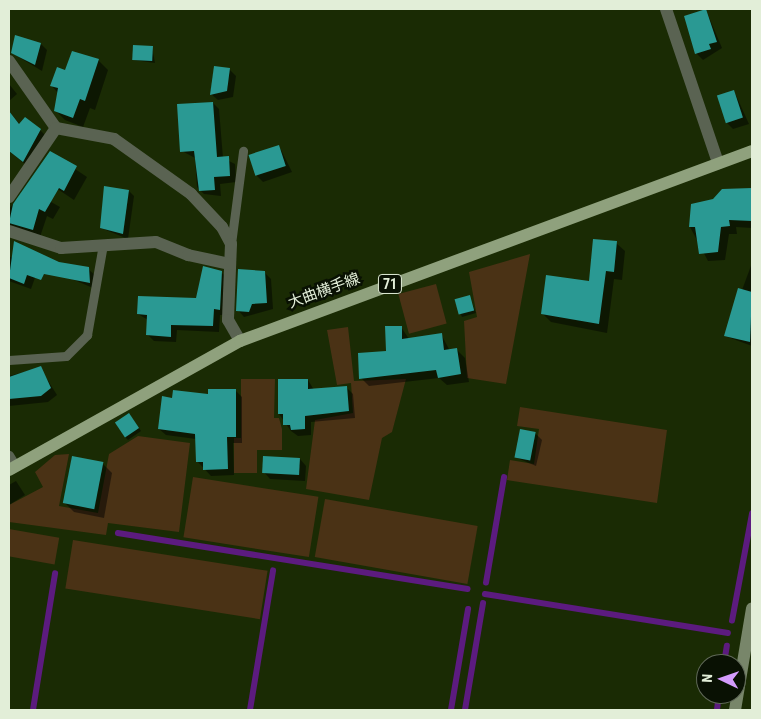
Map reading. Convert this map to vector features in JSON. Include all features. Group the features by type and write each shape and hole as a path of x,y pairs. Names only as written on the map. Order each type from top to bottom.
{"main road":[{"name":"大曲横手線","path":"11,464 240,341 752,151"}],"street":[{"path":"666,9 718,163"},
{"path":"9,61 56,128 114,140 153,164 191,194 231,244 228,320 240,341"},
{"path":"9,197 56,128"},
{"path":"9,231 61,248 156,242 188,255 230,264"},
{"path":"735,710 752,608"}],"lane":[{"path":"231,244 243,151"},
{"path":"9,360 66,356 87,335 103,244"}],"shaded area":[{"path":"530,254 506,384 467,378 464,321 477,317 469,272"},
{"path":"436,284 447,324 409,334 398,294"},
{"path":"348,327 354,381 406,379 392,432 382,438 369,500 306,489 315,420 353,413 351,383 337,385 327,330"},
{"path":"241,379 275,379 274,418 279,418 282,429 282,450 257,450 257,473 234,473 234,438 241,438"},
{"path":"520,407 667,430 657,503 507,480 510,460 534,464 539,429 517,426"},
{"path":"138,436 190,443 179,532 108,523 106,535 9,522 9,505 43,487 35,472 55,455 69,454 59,506 98,513 109,454"},
{"path":"193,477 318,497 309,557 183,537"},
{"path":"325,499 478,526 467,584 315,557"},
{"path":"9,529 59,538 55,564 9,556"},
{"path":"73,540 268,571 260,619 65,588"}],"building":[{"path":"706,9 717,42 709,44 711,49 695,54 684,16"},
{"path":"15,35 41,43 35,65 11,53"},
{"path":"133,45 153,46 152,61 132,60"},
{"path":"72,51 99,59 85,101 80,99 73,118 54,111 58,88 50,86 57,67 65,70"},
{"path":"214,66 230,68 227,91 210,95"},
{"path":"734,90 743,118 726,123 717,96"},
{"path":"213,102 217,157 229,156 230,176 214,177 215,190 199,191 194,151 180,152 177,104"},
{"path":"9,111 19,124 25,117 41,129 23,162 9,151"},
{"path":"279,145 286,166 255,176 249,155"},
{"path":"50,151 77,166 64,191 59,188 45,212 39,209 33,230 9,223 13,204"},
{"path":"104,186 129,190 123,234 100,228"},
{"path":"752,188 752,221 729,220 730,226 721,227 718,252 699,254 695,227 689,227 691,204 713,199 722,189"},
{"path":"593,239 617,241 614,272 606,271 599,324 541,314 546,275 589,281"},
{"path":"14,241 59,262 89,267 90,283 44,274 41,280 27,275 24,284 9,278"},
{"path":"203,266 222,271 220,310 214,309 213,326 171,325 171,337 146,335 147,315 137,314 138,296 196,298"},
{"path":"238,269 265,271 267,303 252,304 249,312 236,311"},
{"path":"738,288 752,292 750,342 724,336"},
{"path":"470,295 474,310 459,315 455,299"},
{"path":"385,326 402,326 402,339 442,333 444,350 457,348 461,374 438,378 436,370 359,379 358,353 386,351"},
{"path":"41,366 51,388 41,396 9,399 9,377"},
{"path":"278,379 308,379 308,389 347,386 349,411 305,416 305,429 291,430 290,425 283,425 283,414 278,414"},
{"path":"208,389 236,389 236,437 227,437 228,469 203,470 203,462 196,462 195,434 158,429 162,396 172,398 173,390 208,394"},
{"path":"129,413 139,428 125,437 115,423"},
{"path":"520,429 536,432 530,461 514,457"},
{"path":"72,456 103,462 94,509 63,503"},
{"path":"263,456 300,458 299,475 262,473"}],"waterway":[{"path":"486,583 504,478"},
{"path":"732,621 752,514"},
{"path":"118,533 468,589"},
{"path":"250,710 273,571"},
{"path":"33,710 55,574"},
{"path":"485,594 728,633"},
{"path":"465,710 483,604"},
{"path":"451,710 468,609"},
{"path":"726,654 727,646"},
{"path":"717,710 718,704"}]}
